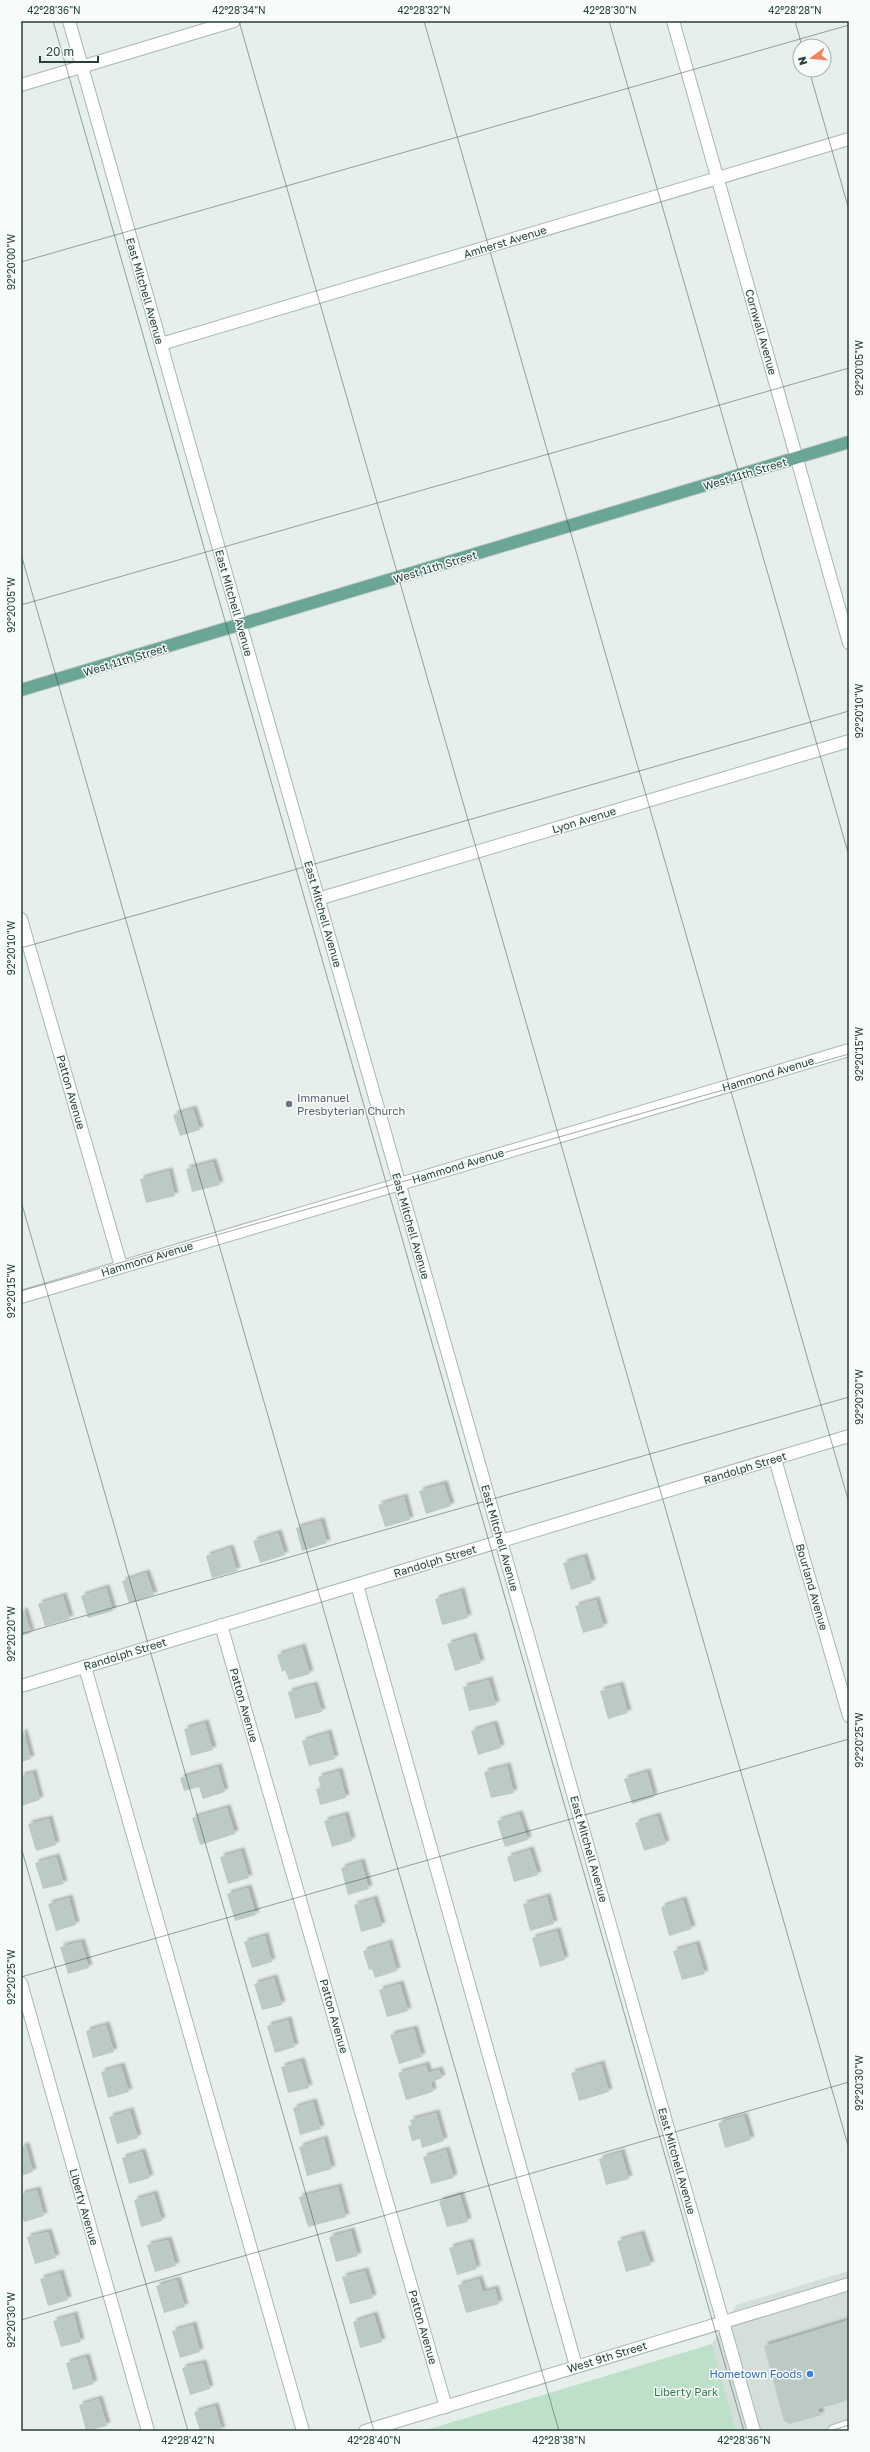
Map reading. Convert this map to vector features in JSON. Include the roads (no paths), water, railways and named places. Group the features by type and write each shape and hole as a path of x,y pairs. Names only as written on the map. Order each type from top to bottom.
{"main road":[{"name":"West 11th Street","path":"21,690 849,442"}],"street":[{"name":"East Mitchell Avenue","path":"69,21 754,2431"},
{"path":"21,85 234,21"},
{"name":"Cornwall Avenue","path":"673,21 849,643"},
{"name":"Amherst Avenue","path":"161,344 849,139"},
{"name":"Lyon Avenue","path":"318,899 849,741"},
{"name":"Patton Avenue","path":"21,918 121,1266"},
{"name":"Hammond Avenue","path":"21,1297 849,1050"},
{"name":"Randolph Street","path":"21,1686 849,1436"},
{"name":"Bourland Avenue","path":"776,1459 849,1716"},
{"path":"357,1585 576,2366"},
{"name":"Patton Avenue","path":"221,1625 446,2407"},
{"path":"85,1666 303,2431"},
{"name":"Liberty Avenue","path":"21,1983 148,2431"},
{"name":"West 9th Street","path":"365,2431 849,2284"},
{"path":"834,2431 849,2426"}],"place":[{"name":"Immanuel Presbyterian Church","path":"289,1104"},
{"name":"Hometown Foods","path":"810,2374"}],"park label":[{"name":"Liberty Park","path":"686,2392"}]}
